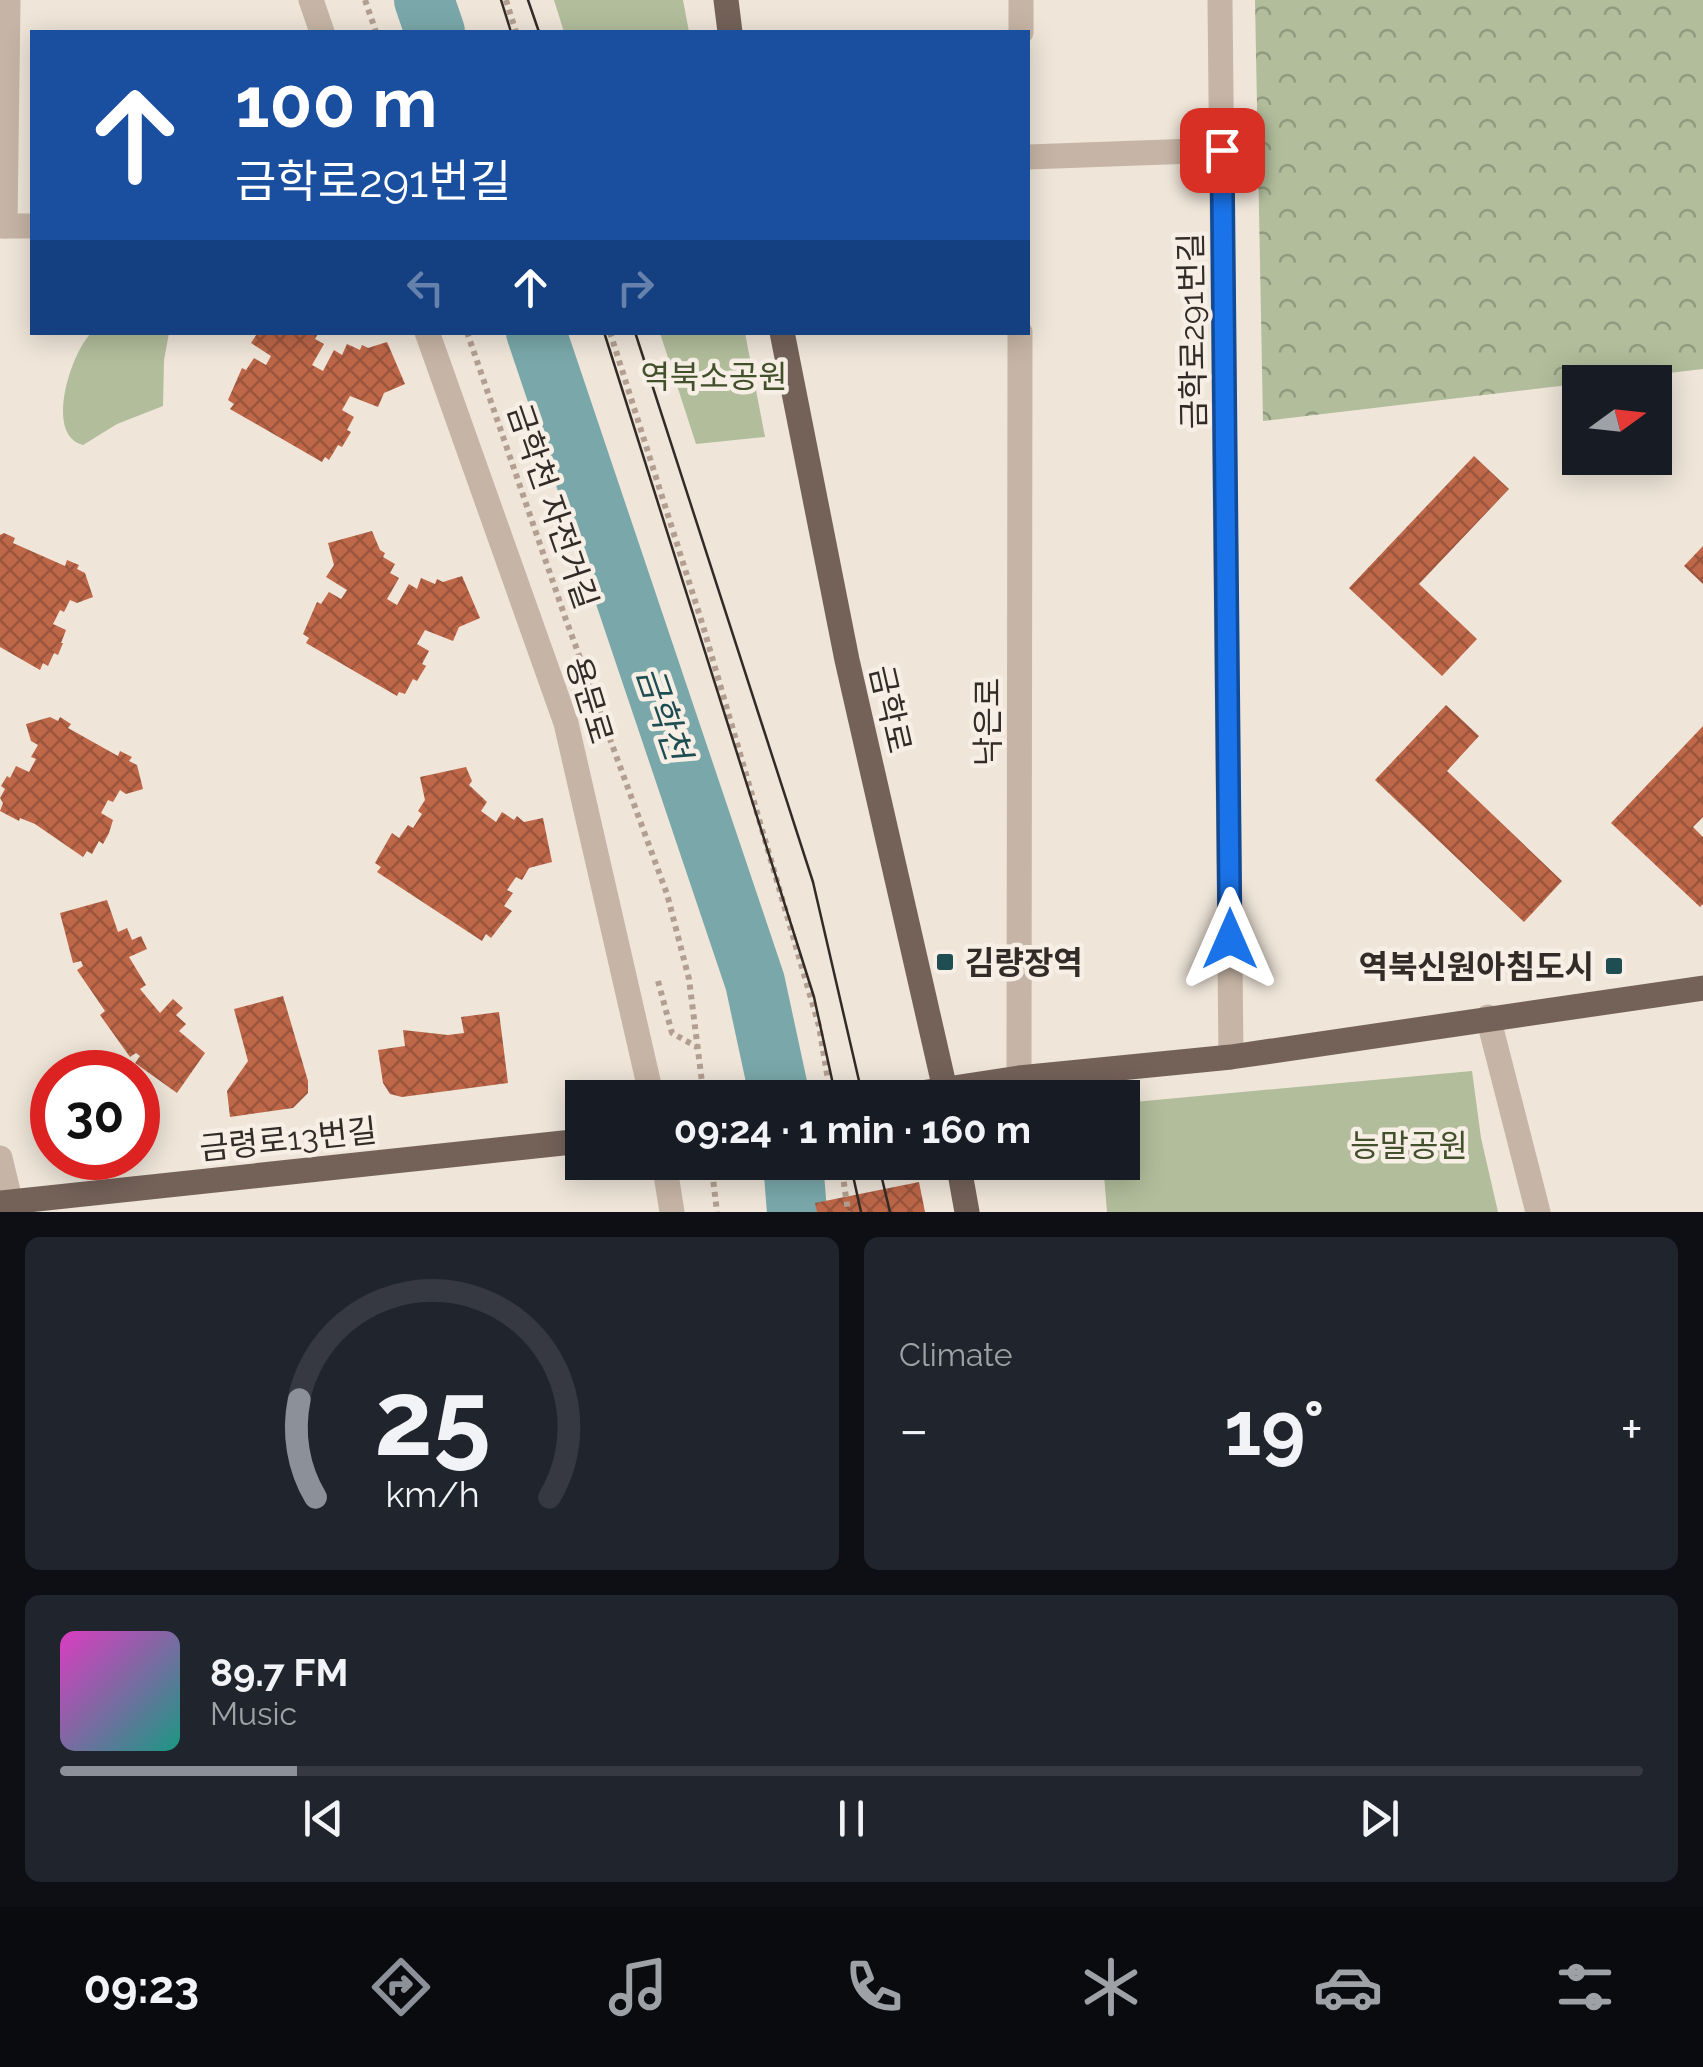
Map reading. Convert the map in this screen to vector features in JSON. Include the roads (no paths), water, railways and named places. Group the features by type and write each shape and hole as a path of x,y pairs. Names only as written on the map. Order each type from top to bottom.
{"main road":[{"path":"726,0 730,30"},
{"name":"금학로","path":"783,335 846,660 943,1080"},
{"path":"1008,1080 1232,1057 1703,988"},
{"name":"금령로13번길","path":"8,1205 565,1143"},
{"path":"961,1180 967,1212"}],"street":[{"path":"8,0 3,226 30,226"},
{"path":"311,0 321,30"},
{"path":"1021,0 1021,30"},
{"name":"금학로291번길","path":"1220,0 1232,1057"},
{"path":"1030,156 1222,150"},
{"name":"용문로","path":"428,335 566,722 648,1080"},
{"name":"낙은로","path":"1018,1078 1020,335"},
{"path":"1488,1017 1538,1212"},
{"path":"0,1158 8,1205"},
{"path":"667,1180 672,1212"}],"waterway":[{"name":"금학천","path":"424,0 434,30"},
{"name":"금학천","path":"537,335 755,982 776,1080"},
{"name":"금학천","path":"794,1180 797,1212"}],"tram line":[{"path":"501,0 510,30"},
{"path":"528,0 538,30"},
{"path":"605,335 814,997 832,1080"},
{"path":"636,335 813,882 859,1080"},
{"path":"854,1180 861,1212"},
{"path":"882,1180 890,1212"}],"place":[{"name":"김량장역","path":"945,962"},
{"name":"역북신원아침도시","path":"1614,966"}],"park label":[{"name":"역북소공원","path":"714,376"},
{"name":"능말공원","path":"1409,1145"}]}
